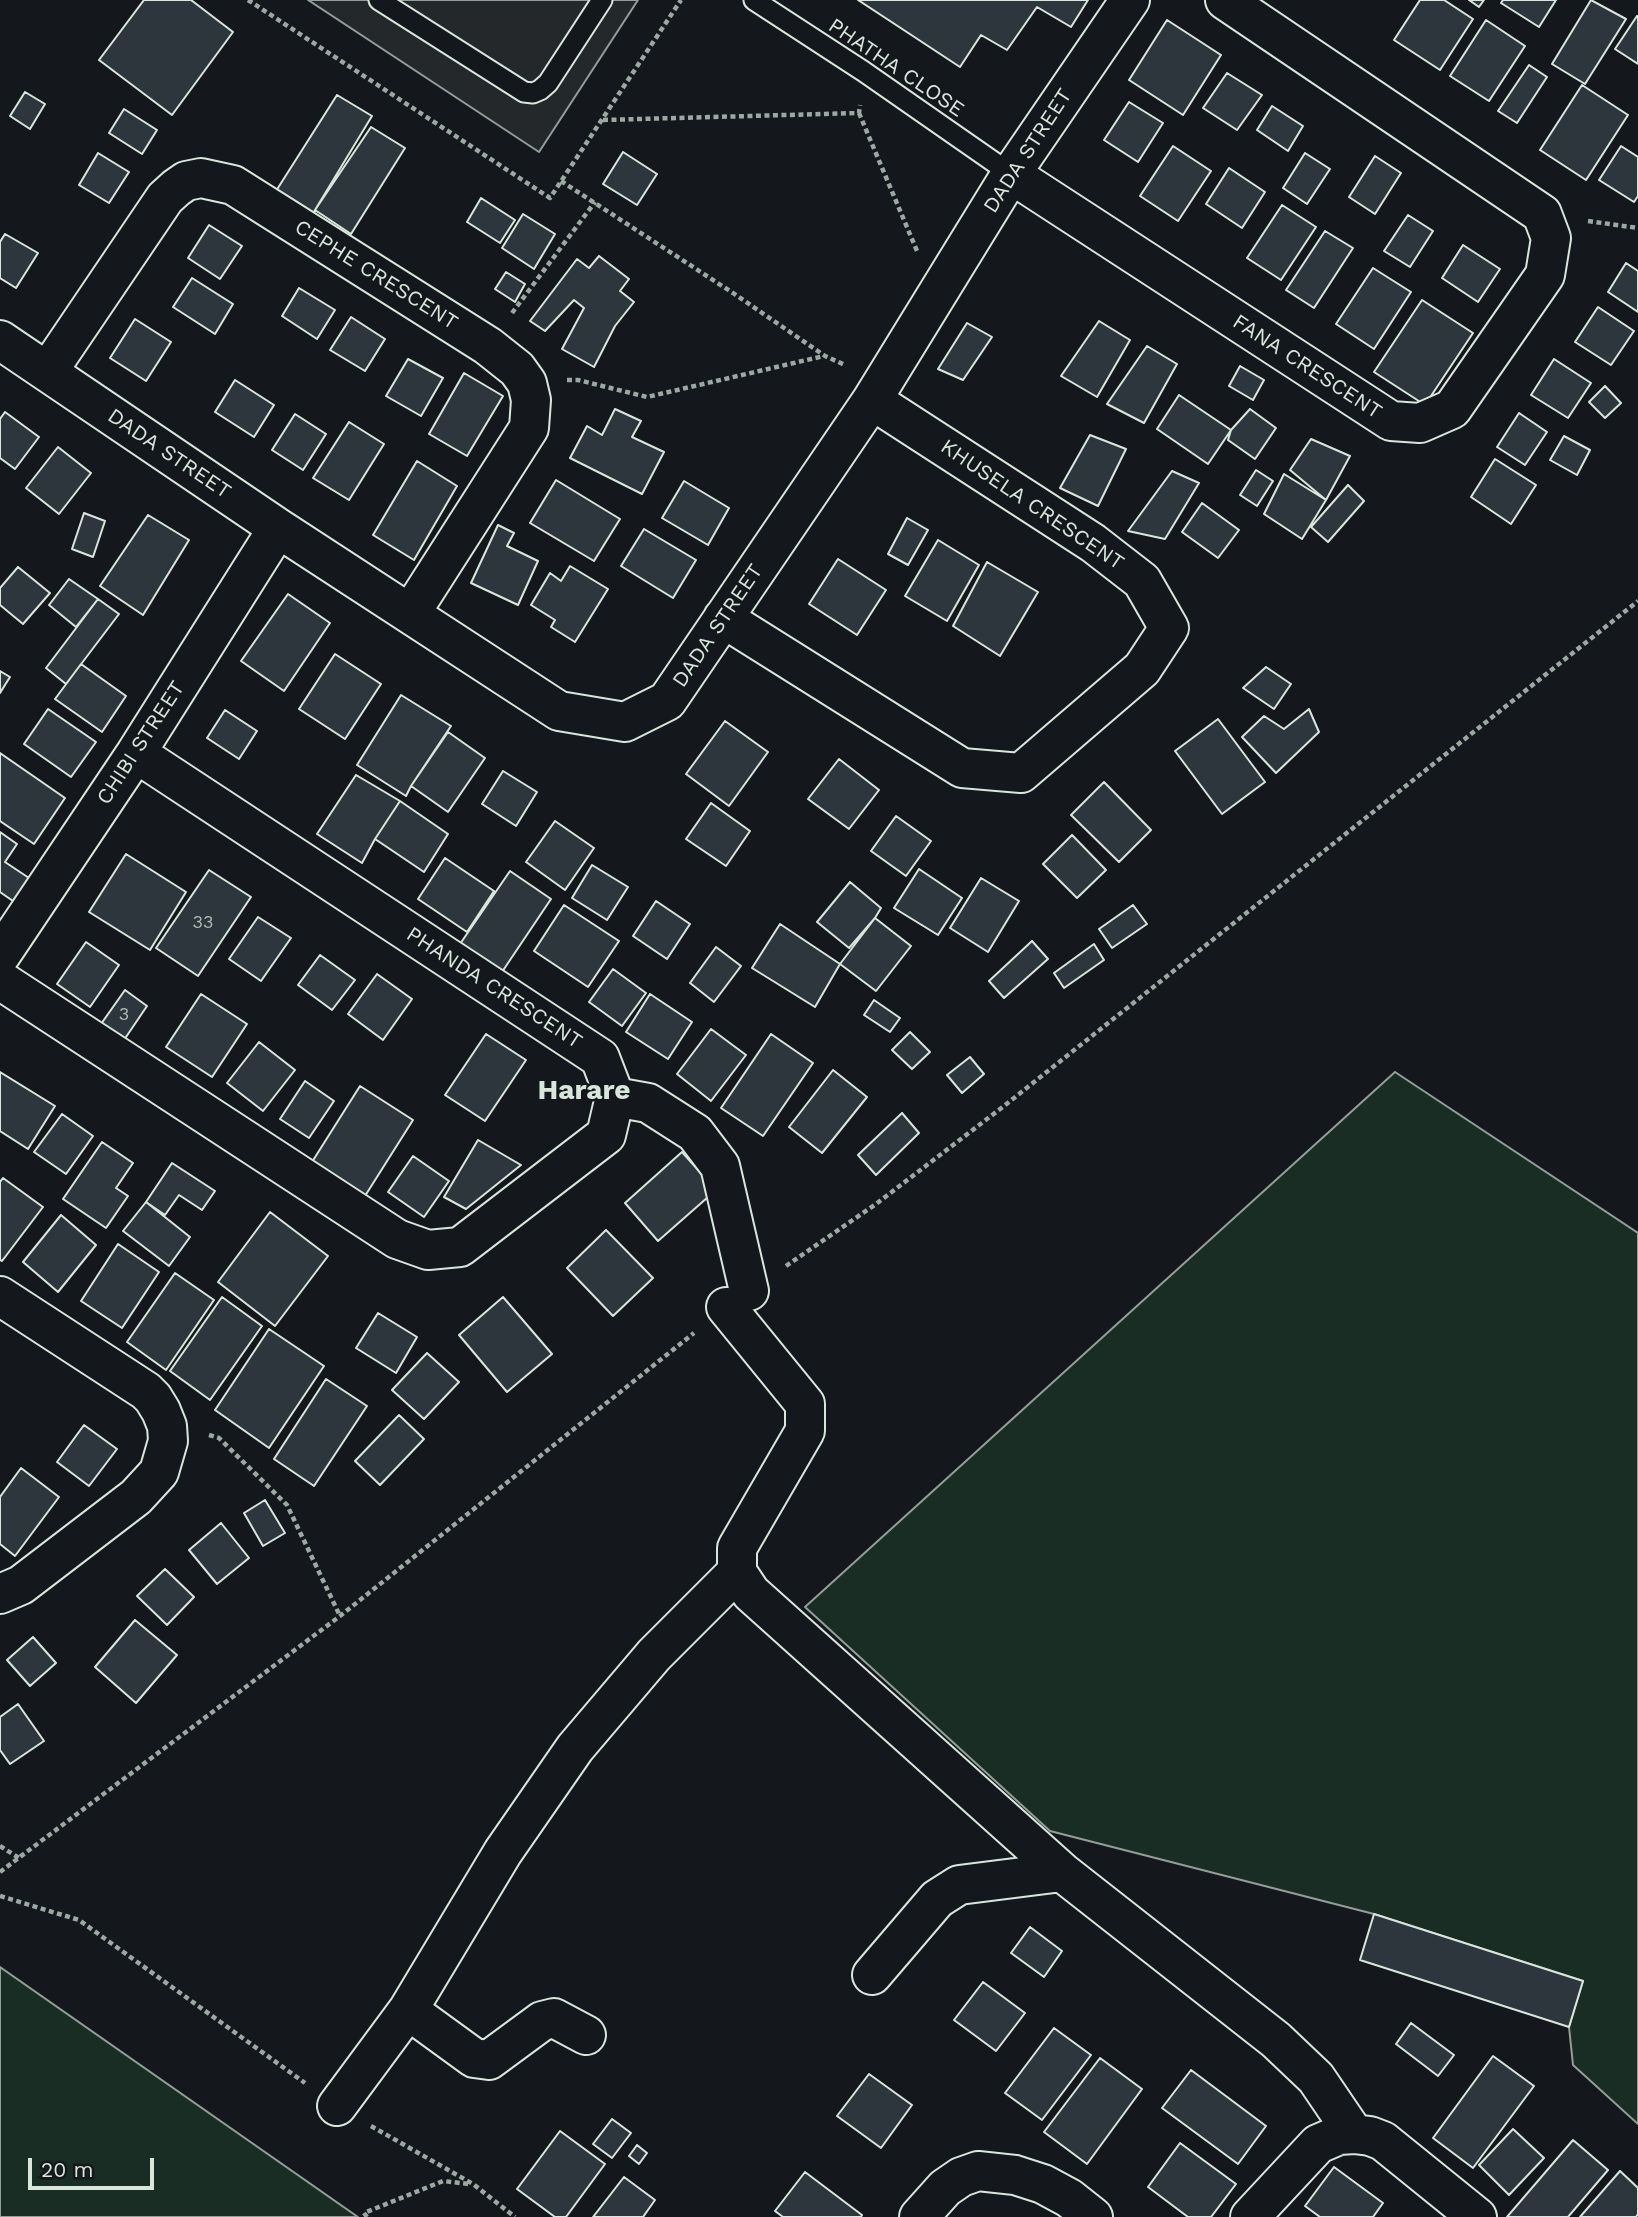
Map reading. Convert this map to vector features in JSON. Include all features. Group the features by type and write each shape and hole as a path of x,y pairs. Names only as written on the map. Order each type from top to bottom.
{"street":[{"name":"DADA STREET","path":"0,340 278,528 559,711 625,722 667,701 872,400 1011,174 1130,0"},
{"name":"FANA CRESCENT","path":"1011,174 1391,421 1420,423 1452,409 1545,275 1551,239 1542,214 1225,0"},
{"name":"CEPHE CRESCENT","path":"48,372 165,198 186,181 201,178 233,185 488,346 517,369 527,383"},
{"path":"410,614 529,428 531,400 527,383"},
{"name":"KHUSELA CRESCENT","path":"723,618 962,768 1021,772 1142,669 1169,628 1142,581 1093,543 872,400"},
{"name":"CHIBI STREET","path":"0,956 136,753 278,528"},
{"name":"PHANDA CRESCENT","path":"136,753 600,1058 615,1097"},
{"path":"0,981 397,1239 428,1250 460,1247 606,1135 615,1097 648,1102 695,1133 720,1166 737,1299 805,1405 805,1431 737,1548 737,1572 751,1593 1062,1872 1276,2040 1316,2078 1354,2134"},
{"path":"0,1296 146,1391 153,1398 167,1426 168,1441 159,1472 136,1497 22,1585 0,1594"},
{"path":"337,2106 408,2010 503,1852 575,1748 654,1655 737,1572"},
{"path":"872,1976 937,1899 959,1885 1062,1872"},
{"path":"408,2010 474,2058 488,2060 542,2021 554,2018 586,2035"},
{"path":"1250,2217 1318,2144 1339,2135 1354,2134 1383,2141 1477,2217"},
{"path":"919,2217 945,2188 961,2177 978,2172 1015,2175 1043,2184 1069,2197 1093,2217"}],"lane":[{"path":"379,0 524,92 533,93 548,83 602,0"},
{"name":"PHATHA CLOSE","path":"754,0 863,71 1011,174"}],"path":[{"path":"863,71 859,113 936,295"},
{"path":"602,120 859,113"},
{"path":"561,181 825,356 848,366 872,400"},
{"path":"488,346 595,202"},
{"path":"527,383 578,380 647,397 825,356"},
{"path":"0,1872 340,1616 737,1299 876,1204 1004,1106 1638,601"},
{"path":"167,1426 219,1438 287,1506 340,1616"},
{"path":"0,1846 19,1858"},
{"path":"0,1896 79,1920 337,2106 473,2184 514,2217"},
{"path":"367,2217 364,2213 443,2181 473,2184"}],"green space":[{"path":"1395,1072 1638,1233 1638,2124 1573,2065 1569,2027 1583,1981 1374,1914 1050,1831 805,1607"},
{"path":"0,1967 358,2217 0,2217"}],"shaded area":[{"path":"308,0 638,0 539,152"}],"building":[{"path":"144,0 191,0 233,32 172,115 99,60"},
{"path":"858,0 1088,0 1071,27 1037,7 1007,50 981,35 960,67"},
{"path":"1420,0 1444,0 1473,19 1440,70 1394,40"},
{"path":"1469,0 1484,0 1479,7"},
{"path":"1503,0 1556,0 1539,27 1501,3"},
{"path":"1591,0 1626,19 1585,84 1552,64"},
{"path":"1638,16 1638,64 1615,49"},
{"path":"1167,20 1221,55 1183,115 1129,80"},
{"path":"1486,20 1525,46 1489,101 1450,76"},
{"path":"1529,65 1547,77 1517,123 1498,111"},
{"path":"1227,73 1262,95 1237,130 1203,108"},
{"path":"1582,85 1628,115 1586,180 1540,150"},
{"path":"25,92 45,104 30,129 10,116"},
{"path":"337,95 372,116 312,215 276,191"},
{"path":"1129,102 1163,123 1138,162 1104,140"},
{"path":"1272,106 1303,126 1288,151 1257,130"},
{"path":"124,109 157,130 142,154 109,133"},
{"path":"371,127 405,148 351,234 315,210"},
{"path":"1173,146 1211,171 1178,221 1140,196"},
{"path":"1621,146 1638,157 1638,196 1634,202 1599,180"},
{"path":"623,152 657,174 637,205 603,184"},
{"path":"98,153 129,172 109,203 79,185"},
{"path":"1305,153 1330,169 1307,204 1283,188"},
{"path":"1375,156 1401,173 1375,214 1349,197"},
{"path":"1229,168 1265,192 1242,228 1206,204"},
{"path":"481,198 515,220 500,243 467,222"},
{"path":"1282,205 1316,227 1281,280 1247,258"},
{"path":"523,214 555,234 534,269 502,248"},
{"path":"1408,215 1433,231 1410,267 1384,251"},
{"path":"209,225 242,246 220,279 188,258"},
{"path":"1325,231 1353,248 1314,308 1286,290"},
{"path":"5,234 38,253 16,288 0,278 0,242"},
{"path":"1463,245 1500,269 1478,302 1442,278"},
{"path":"599,256 629,279 620,291 634,302 615,326 594,367 562,349 584,308 574,300 545,331 530,321 577,259 589,268"},
{"path":"1626,263 1638,271 1638,312 1608,292"},
{"path":"1373,268 1411,292 1374,349 1336,324"},
{"path":"506,272 525,284 515,302 495,289"},
{"path":"192,278 233,304 215,334 173,307"},
{"path":"299,288 335,310 317,339 282,316"},
{"path":"1422,300 1473,333 1425,405 1374,372"},
{"path":"1598,307 1634,331 1611,365 1575,342"},
{"path":"351,317 385,339 365,371 330,350"},
{"path":"135,319 171,342 146,381 110,358"},
{"path":"1099,321 1130,340 1097,397 1061,376"},
{"path":"967,323 992,337 963,380 938,369"},
{"path":"1147,346 1177,364 1144,423 1107,404"},
{"path":"408,359 443,378 421,416 386,396"},
{"path":"1554,359 1591,383 1568,418 1531,395"},
{"path":"1240,366 1264,380 1253,400 1229,386"},
{"path":"464,373 503,396 467,456 429,434"},
{"path":"235,380 274,405 254,437 215,412"},
{"path":"1605,386 1621,403 1605,418 1589,402"},
{"path":"1179,395 1231,430 1208,464 1157,429"},
{"path":"615,409 641,421 632,437 664,452 642,494 570,458 587,426 602,435"},
{"path":"1250,409 1276,428 1255,459 1228,440 1231,430"},
{"path":"5,412 39,437 15,469 0,458 0,419"},
{"path":"1519,413 1547,432 1525,465 1497,447"},
{"path":"295,414 326,434 303,470 272,450"},
{"path":"349,422 384,444 349,500 313,478"},
{"path":"1090,435 1126,449 1098,506 1060,488"},
{"path":"1564,436 1590,450 1577,475 1550,460"},
{"path":"1311,439 1350,456 1326,500 1290,470"},
{"path":"58,447 91,473 59,514 26,488"},
{"path":"1495,459 1536,485 1511,524 1471,497"},
{"path":"417,461 457,486 414,560 373,535"},
{"path":"1256,470 1273,481 1257,506 1240,495"},
{"path":"1172,471 1199,483 1165,539 1128,531"},
{"path":"1284,474 1326,500 1302,539 1264,514"},
{"path":"556,480 620,519 594,561 530,523"},
{"path":"684,481 729,508 708,545 662,518"},
{"path":"1348,485 1364,501 1328,542 1311,527"},
{"path":"1202,503 1239,530 1218,558 1182,532"},
{"path":"84,513 105,521 93,557 72,549"},
{"path":"148,515 189,540 143,615 100,586"},
{"path":"907,518 928,530 908,565 888,554"},
{"path":"498,525 514,533 507,546 538,561 518,605 471,583"},
{"path":"644,529 696,560 673,598 621,566"},
{"path":"938,540 979,565 947,621 905,596"},
{"path":"838,559 886,590 857,635 809,604"},
{"path":"987,562 1038,592 1000,656 953,626"},
{"path":"570,566 608,589 575,642 551,627 555,620 531,605 550,573 561,581"},
{"path":"18,567 50,593 23,624 0,605 0,588"},
{"path":"69,579 98,599 76,627 49,605"},
{"path":"288,594 330,623 284,691 241,661"},
{"path":"98,599 119,614 66,684 46,668"},
{"path":"335,654 381,684 345,739 299,709"},
{"path":"81,664 126,696 102,732 55,699"},
{"path":"1266,667 1291,684 1274,709 1243,688"},
{"path":"0,671 10,677 0,693"},
{"path":"401,695 451,726 406,796 357,765"},
{"path":"48,709 96,742 71,777 24,744"},
{"path":"1309,709 1319,732 1276,773 1242,737 1264,716 1284,729"},
{"path":"225,710 257,731 239,759 207,738"},
{"path":"1218,719 1265,782 1222,814 1175,751"},
{"path":"725,721 768,752 729,806 686,774"},
{"path":"448,732 485,758 448,812 411,786"},
{"path":"0,753 65,798 34,844 0,821"},
{"path":"839,759 879,790 849,829 808,799"},
{"path":"503,771 537,792 516,826 482,804"},
{"path":"356,775 400,801 362,863 317,834"},
{"path":"1104,782 1151,830 1119,862 1071,815"},
{"path":"400,801 448,834 424,872 375,839"},
{"path":"711,803 750,831 726,866 686,839"},
{"path":"896,816 931,841 906,876 871,851"},
{"path":"555,821 594,848 565,890 526,862"},
{"path":"0,832 17,844 5,862 29,878 13,901 0,892"},
{"path":"1072,835 1106,870 1077,898 1043,864"},
{"path":"126,854 186,892 150,950 89,912"},
{"path":"445,858 494,891 467,932 418,899"},
{"path":"592,865 628,887 607,920 572,898"},
{"path":"919,869 962,898 938,935 894,908"},
{"path":"209,870 251,897 198,976 156,948"},
{"path":"510,871 551,899 502,972 460,944"},
{"path":"981,878 1019,901 988,952 950,928"},
{"path":"850,882 881,908 849,948 817,922"},
{"path":"656,901 690,924 667,959 633,936"},
{"path":"564,905 619,941 588,987 534,951"},
{"path":"1133,905 1147,924 1112,948 1099,929"},
{"path":"258,917 291,938 261,981 229,959"},
{"path":"875,918 911,946 876,991 840,964"},
{"path":"780,924 840,964 815,1007 752,968"},
{"path":"1032,941 1048,959 1004,998 989,981"},
{"path":"86,942 119,965 90,1007 57,984"},
{"path":"1094,944 1104,960 1064,988 1054,973"},
{"path":"716,947 741,966 714,1002 690,983"},
{"path":"320,955 355,980 332,1010 298,985"},
{"path":"613,969 646,993 622,1026 589,1002"},
{"path":"377,974 412,999 383,1040 348,1014"},
{"path":"125,990 147,1006 124,1040 101,1024"},
{"path":"201,994 247,1024 212,1077 166,1047"},
{"path":"650,994 692,1022 668,1059 626,1032"},
{"path":"874,1000 900,1018 890,1032 864,1015"},
{"path":"711,1029 746,1055 711,1101 677,1074"},
{"path":"910,1032 930,1052 912,1069 892,1050"},
{"path":"486,1034 526,1060 485,1121 445,1095"},
{"path":"771,1034 813,1063 763,1136 721,1108"},
{"path":"259,1042 295,1070 263,1111 227,1083"},
{"path":"970,1057 984,1074 962,1093 947,1075"},
{"path":"833,1070 867,1097 822,1153 789,1127"},
{"path":"0,1072 55,1106 28,1149 0,1131"},
{"path":"305,1081 334,1101 309,1138 280,1119"},
{"path":"360,1086 413,1120 365,1196 312,1162"},
{"path":"902,1113 919,1133 876,1175 858,1155"},
{"path":"62,1114 93,1136 66,1174 34,1152"},
{"path":"478,1140 521,1165 466,1209 444,1197"},
{"path":"102,1142 133,1163 116,1188 128,1196 106,1228 63,1199"},
{"path":"682,1152 716,1190 658,1241 625,1203"},
{"path":"413,1156 449,1181 424,1217 388,1192"},
{"path":"172,1163 215,1191 202,1210 179,1195 165,1215 146,1202"},
{"path":"3,1178 43,1207 2,1261 0,1182"},
{"path":"146,1202 190,1237 169,1266 123,1231"},
{"path":"270,1212 328,1256 275,1326 218,1282"},
{"path":"61,1215 96,1245 58,1292 23,1262"},
{"path":"606,1230 653,1278 613,1316 567,1268"},
{"path":"118,1244 159,1272 122,1328 81,1301"},
{"path":"175,1273 214,1300 166,1370 127,1342"},
{"path":"222,1297 262,1326 210,1400 170,1371"},
{"path":"503,1297 552,1354 507,1392 459,1335"},
{"path":"378,1313 417,1337 396,1373 356,1348"},
{"path":"269,1329 324,1366 269,1448 215,1410"},
{"path":"427,1353 459,1382 424,1419 392,1390"},
{"path":"326,1379 367,1406 314,1486 274,1459"},
{"path":"399,1415 424,1439 380,1485 355,1461"},
{"path":"84,1425 117,1449 89,1486 57,1462"},
{"path":"21,1468 59,1497 15,1556 0,1544 0,1497"},
{"path":"265,1500 285,1533 263,1546 244,1513"},
{"path":"221,1523 249,1558 217,1584 189,1550"},
{"path":"165,1569 194,1597 167,1625 137,1596"},
{"path":"135,1620 177,1655 136,1703 95,1667"},
{"path":"33,1637 56,1663 30,1686 7,1660"},
{"path":"18,1704 44,1741 10,1764 0,1750 0,1717"},
{"path":"1374,1914 1583,1981 1569,2027 1360,1960"},
{"path":"1030,1927 1062,1951 1044,1977 1011,1953"},
{"path":"983,1982 1025,2013 996,2051 954,2020"},
{"path":"1411,2023 1454,2055 1438,2076 1396,2044"},
{"path":"1054,2028 1091,2055 1042,2120 1005,2093"},
{"path":"1493,2056 1534,2086 1473,2168 1433,2138"},
{"path":"1100,2058 1142,2089 1087,2164 1044,2132"},
{"path":"1191,2070 1266,2126 1238,2164 1162,2108"},
{"path":"869,2074 912,2105 881,2148 837,2116"},
{"path":"612,2119 631,2133 612,2158 593,2144"},
{"path":"1513,2129 1544,2158 1509,2195 1479,2165"},
{"path":"560,2131 605,2164 566,2217 555,2217 517,2189"},
{"path":"1573,2140 1608,2170 1568,2217 1507,2217"},
{"path":"1180,2143 1236,2184 1211,2217 1188,2217 1148,2187"},
{"path":"637,2145 647,2153 639,2164 629,2156"},
{"path":"1334,2167 1383,2203 1373,2217 1320,2217 1305,2206"},
{"path":"1620,2171 1638,2188 1636,2217 1580,2217"},
{"path":"805,2172 862,2215 861,2217 783,2217 775,2211"},
{"path":"624,2177 655,2200 643,2217 593,2217"}],"district":[{"name":"Harare","path":"584,1091"}]}
